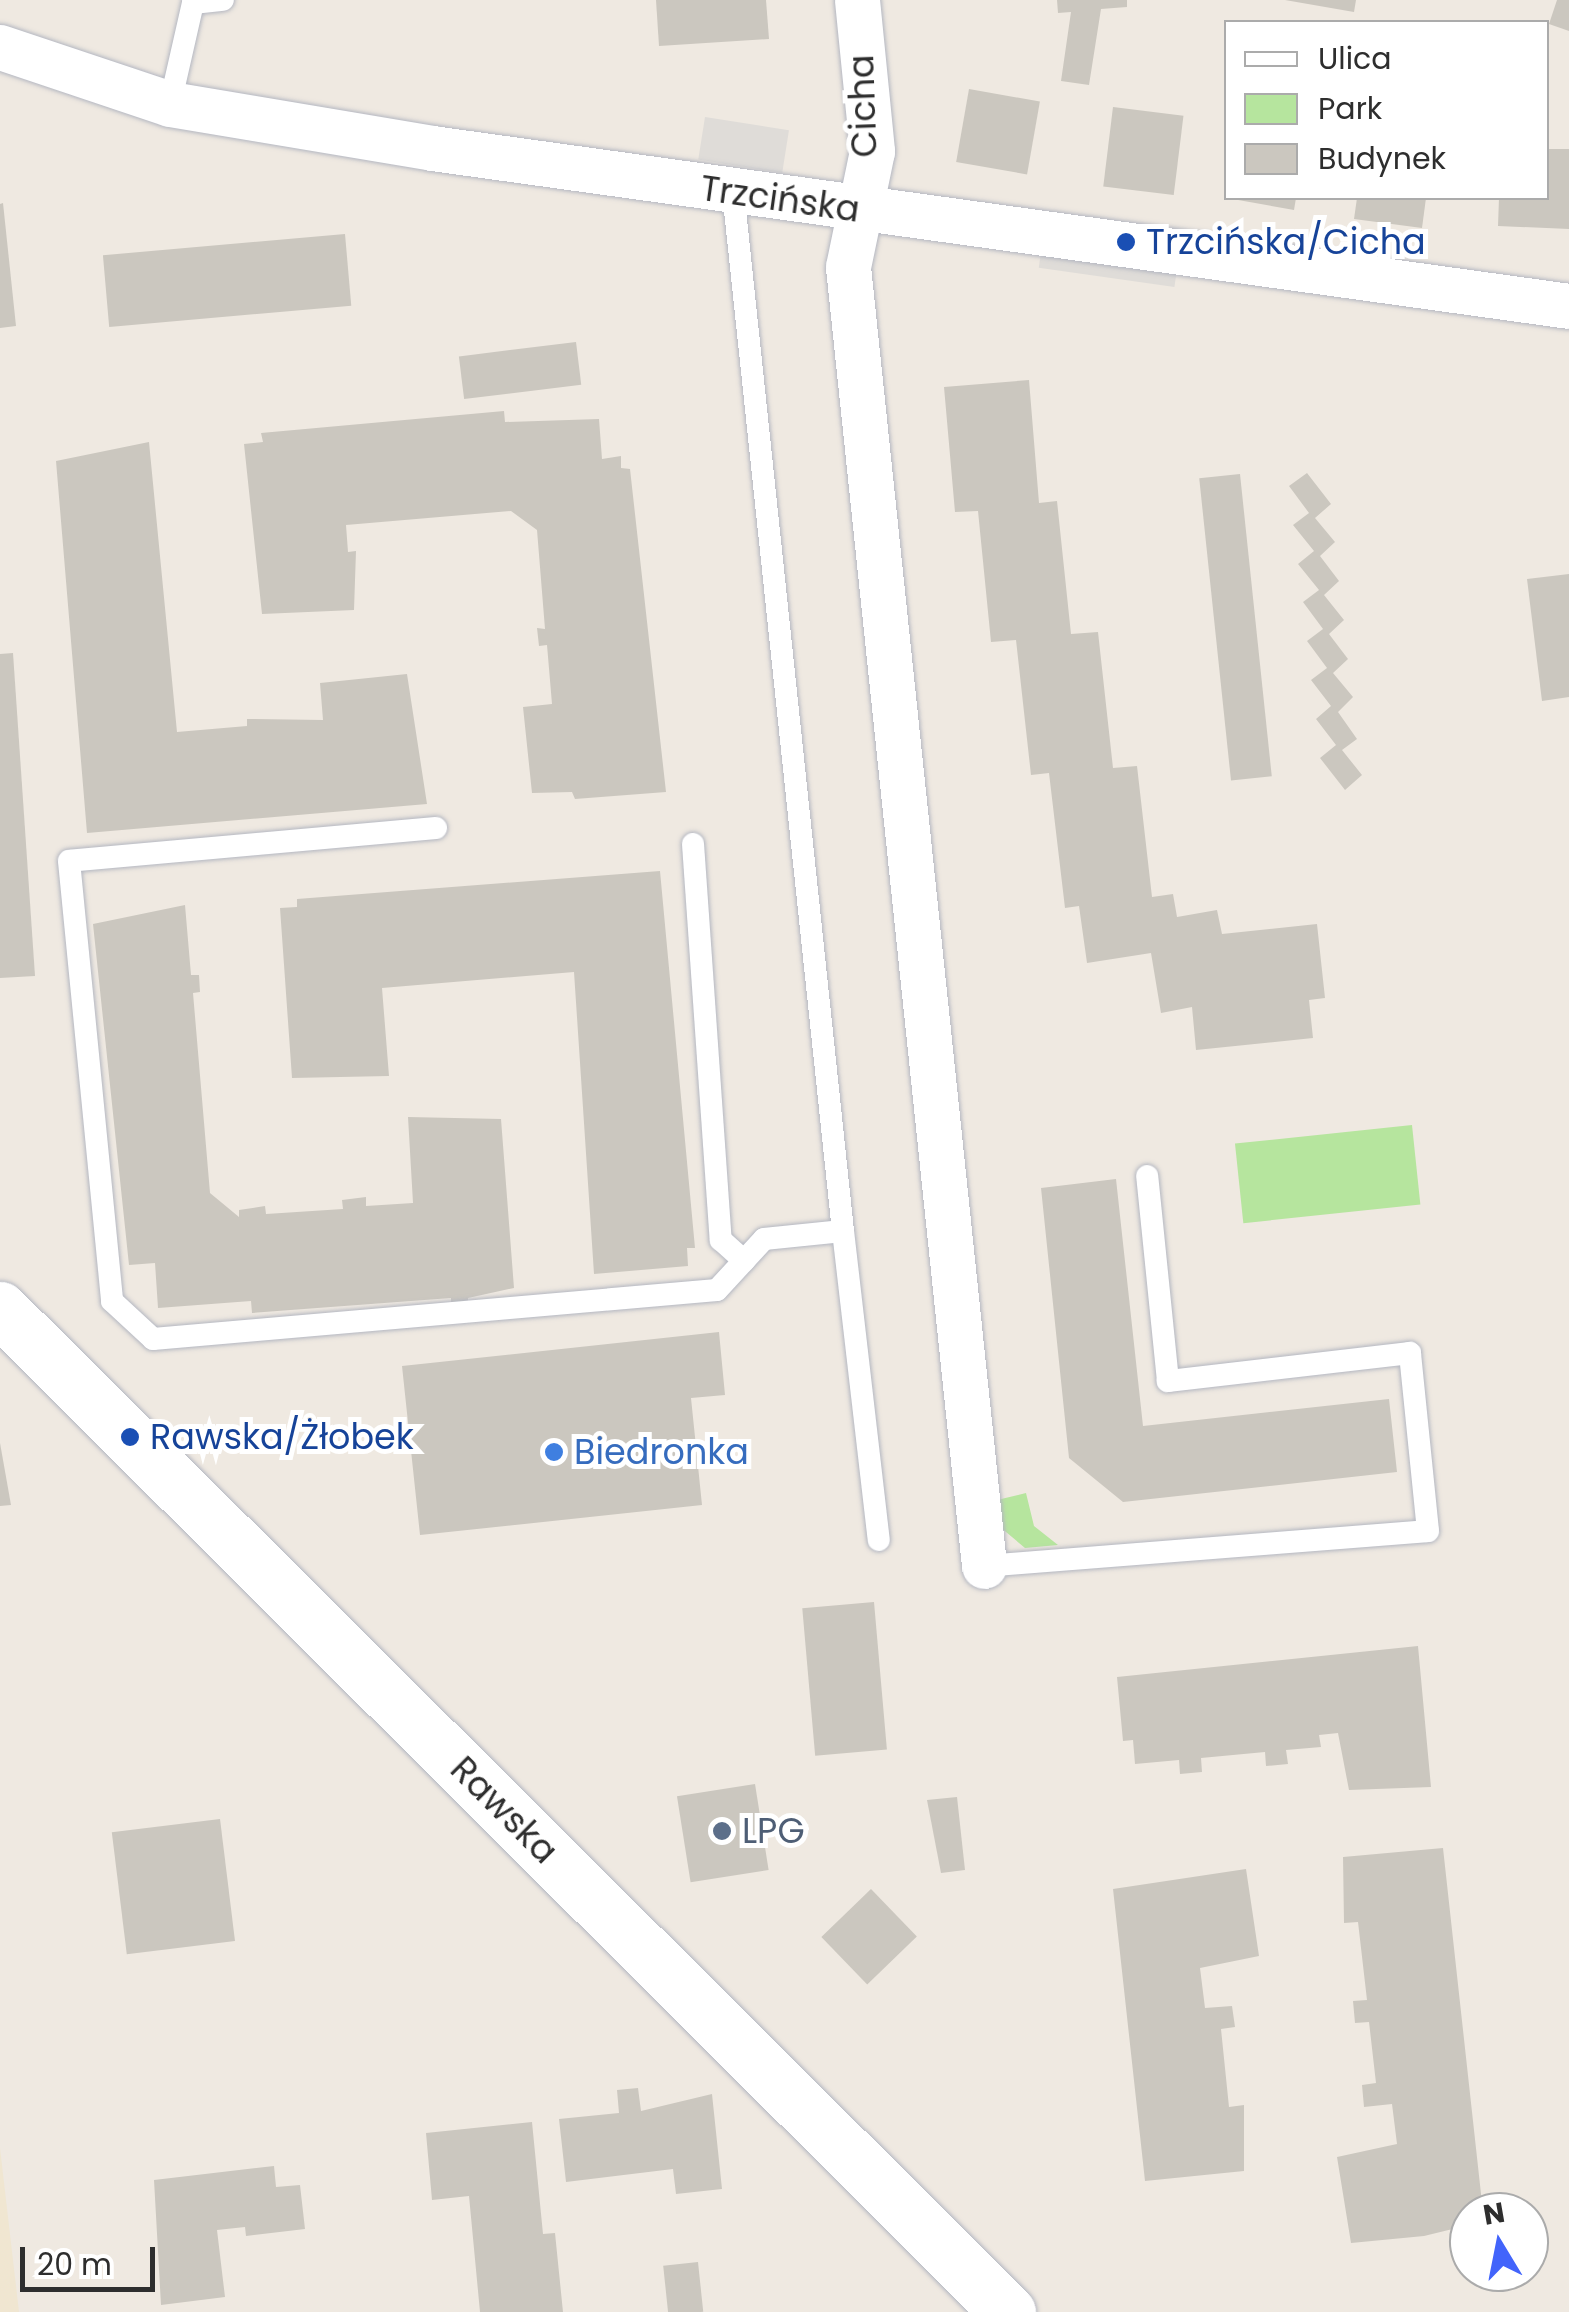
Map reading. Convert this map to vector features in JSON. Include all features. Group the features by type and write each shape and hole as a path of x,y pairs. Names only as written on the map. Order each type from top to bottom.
{"street":[{"name":"Cicha","path":"857,0 872,150 855,210 848,268 984,1566"},
{"name":"Trzcińska","path":"0,48 170,104 855,210 1569,306"},
{"name":"Rawska","path":"0,1309 1008,2312"}],"lane":[{"path":"170,104 193,4 223,0"},
{"path":"733,192 878,1540"},
{"path":"436,828 69,861 112,1301 153,1340 717,1290 764,1239 843,1231"},
{"path":"693,844 722,1240 744,1261"},
{"path":"984,1566 1428,1531 1410,1353 1168,1380 1146,1176"}],"shaded area":[{"path":"705,117 789,130 782,173 698,159"},
{"name":"Trzcińska/Cicha","path":"1041,252 1177,271 1174,287 1039,268"},
{"path":"0,2148 19,2312 0,2312"}],"green space":[{"path":"1412,1125 1420,1205 1243,1223 1235,1144"},
{"path":"1026,1493 1034,1526 1058,1545 1025,1548 1000,1527 997,1500"}],"building":[{"path":"656,0 766,0 769,39 659,46"},
{"path":"1057,0 1127,0 1127,7 1101,9 1089,85 1061,81 1071,12 1058,13"},
{"path":"1285,0 1356,0 1354,12"},
{"path":"1557,0 1569,0 1569,31 1549,24"},
{"path":"969,89 1040,102 1027,174 956,162"},
{"path":"1113,107 1183,116 1174,195 1103,186"},
{"path":"1549,149 1569,149 1569,229 1498,226 1499,200 1549,200"},
{"path":"1238,200 1296,200 1294,210"},
{"path":"1357,200 1426,200 1422,228 1354,219"},
{"path":"3,203 16,326 0,328 0,204"},
{"path":"345,234 351,306 109,327 103,255"},
{"path":"576,342 581,385 464,399 459,356"},
{"path":"1029,380 1039,503 1057,501 1071,634 1098,632 1113,768 1137,766 1152,897 1173,894 1177,917 1217,910 1222,934 1317,924 1325,998 1309,1000 1313,1038 1196,1050 1192,1007 1161,1013 1151,953 1087,963 1079,906 1065,908 1049,773 1031,775 1016,640 991,642 978,511 955,512 944,387"},
{"path":"504,411 505,422 599,419 602,459 621,456 621,468 630,469 666,792 575,799 572,792 532,793 523,707 552,704 547,645 539,646 537,628 545,629 537,530 511,511 346,525 348,552 356,551 354,610 262,614 244,444 263,442 261,433"},
{"path":"149,442 177,732 247,726 247,719 323,720 320,683 407,674 427,804 87,833 56,461"},
{"path":"1307,473 1331,504 1315,518 1335,542 1320,556 1339,581 1324,595 1344,620 1329,634 1348,659 1333,673 1353,697 1338,712 1357,739 1342,750 1362,775 1345,790 1320,758 1336,745 1316,719 1331,706 1311,680 1327,668 1307,641 1323,629 1303,602 1319,590 1298,564 1314,551 1293,525 1309,513 1289,486"},
{"path":"1240,474 1272,776 1231,781 1199,478"},
{"path":"1569,574 1569,697 1542,701 1527,579"},
{"path":"13,653 35,976 0,978 0,654"},
{"path":"660,871 695,1248 687,1248 688,1266 594,1274 574,972 382,988 389,1076 292,1078 280,908 297,907 297,899"},
{"path":"185,905 191,975 199,975 200,992 193,993 210,1193 239,1217 239,1210 265,1206 266,1214 343,1209 342,1200 366,1197 366,1206 413,1203 408,1117 501,1119 514,1288 468,1298 468,1306 451,1307 451,1298 252,1313 251,1301 158,1308 155,1263 129,1265 93,924"},
{"path":"1116,1179 1143,1426 1389,1399 1397,1472 1123,1502 1069,1458 1041,1188"},
{"name":"Biedronka","path":"719,1332 725,1395 691,1398 702,1505 420,1535 402,1366"},
{"path":"0,1443 11,1505 0,1506"},
{"path":"874,1602 887,1749 815,1756 802,1608"},
{"path":"1418,1646 1431,1787 1349,1790 1338,1733 1319,1735 1321,1747 1286,1750 1288,1764 1266,1766 1265,1752 1201,1758 1202,1772 1180,1774 1179,1760 1135,1764 1133,1740 1123,1741 1117,1677"},
{"name":"LPG","path":"755,1784 769,1870 691,1882 677,1796"},
{"path":"957,1797 965,1870 941,1873 927,1800"},
{"path":"220,1819 235,1941 127,1954 112,1832"},
{"path":"1443,1848 1481,2192 1449,2192 1449,2230 1351,2243 1337,2157 1397,2144 1392,2104 1364,2107 1362,2085 1376,2083 1369,2022 1355,2023 1353,2001 1367,2000 1358,1922 1344,1923 1343,1857"},
{"path":"1246,1869 1259,1956 1200,1968 1205,2008 1232,2006 1235,2027 1221,2029 1229,2107 1244,2105 1244,2171 1145,2181 1113,1889"},
{"path":"871,1889 917,1936 867,1984 821,1937"},
{"path":"638,2088 641,2111 712,2094 722,2189 676,2194 673,2169 566,2182 559,2119 619,2113 617,2090"},
{"path":"532,2122 543,2234 555,2233 563,2312 480,2312 469,2196 432,2200 426,2133"},
{"path":"274,2166 276,2187 300,2185 305,2229 246,2236 245,2227 217,2230 225,2297 161,2305 154,2180"},
{"path":"698,2262 703,2312 668,2312 663,2266"}],"place":[{"name":"Trzcińska/Cicha","path":"1126,242"},
{"name":"Rawska/Żłobek","path":"130,1437"},
{"name":"Biedronka","path":"554,1452"},
{"name":"LPG","path":"722,1831"}]}
